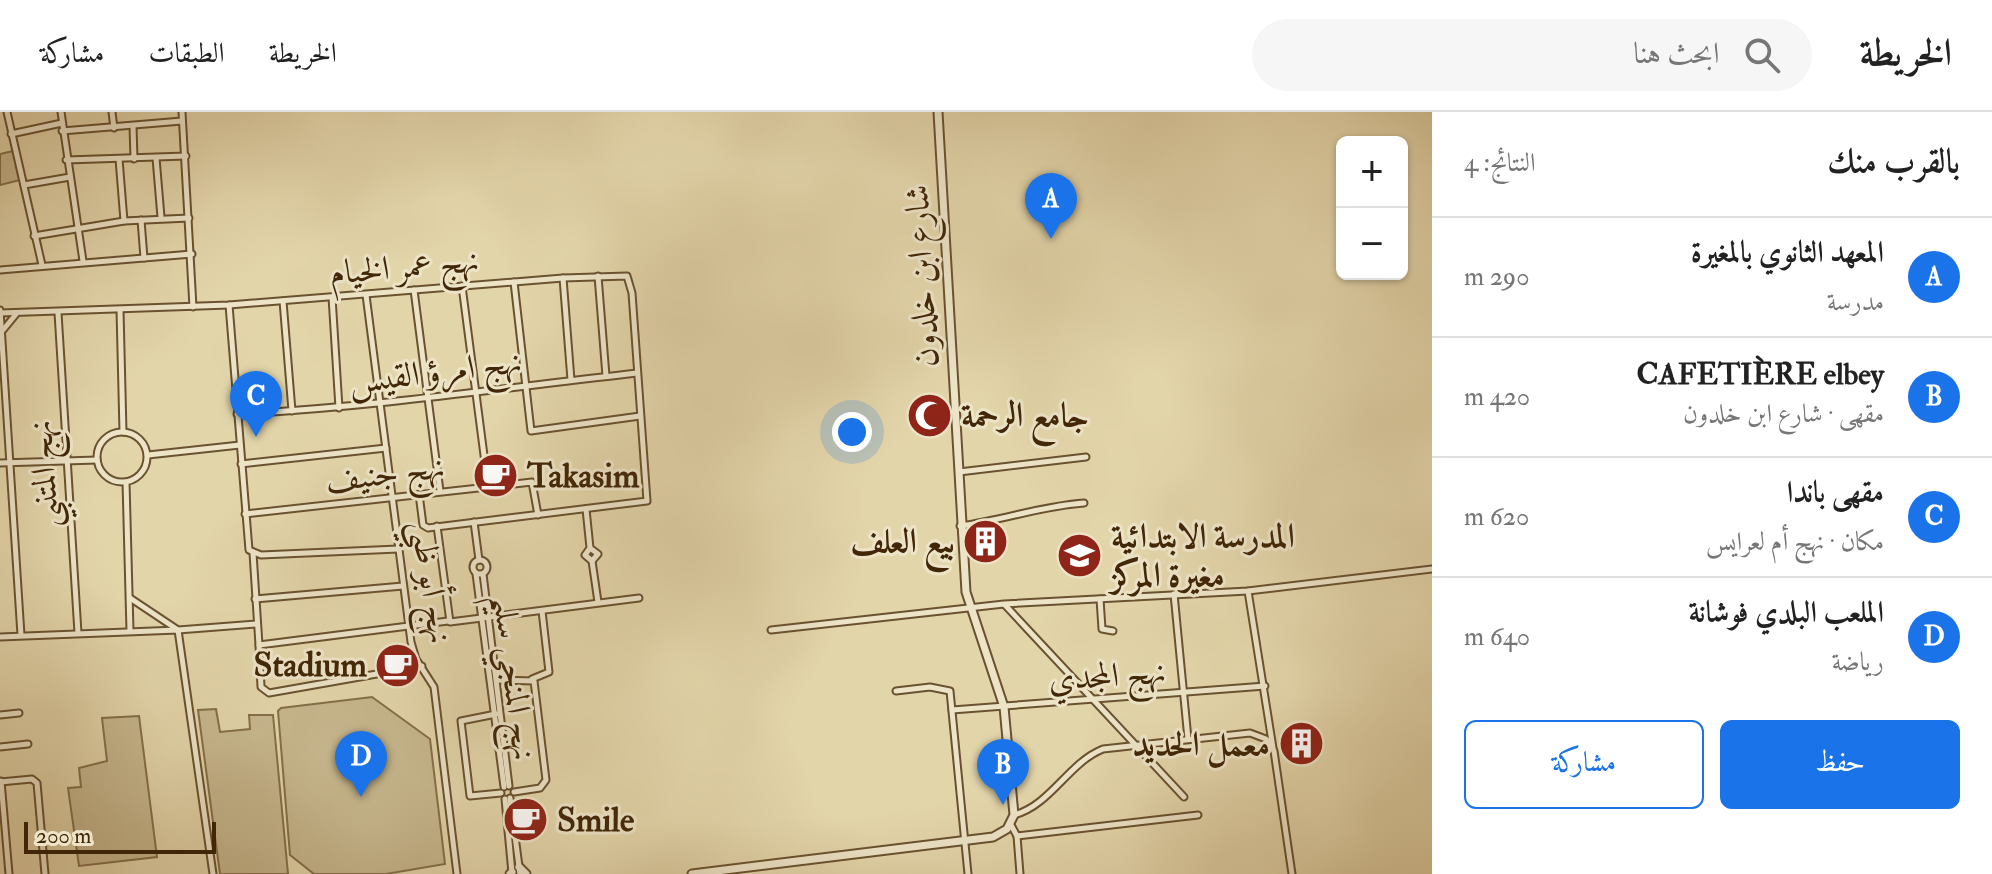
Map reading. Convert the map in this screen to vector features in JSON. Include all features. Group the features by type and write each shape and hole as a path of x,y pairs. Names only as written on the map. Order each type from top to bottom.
{"street":[{"path":"7,112 42,265"},
{"path":"61,112 83,262"},
{"path":"112,112 114,128"},
{"path":"153,112 154,122"},
{"path":"182,112 193,307"},
{"name":"شارع ابن خلدون","path":"938,112 960,526 970,608 1004,707 1014,815 1011,825"},
{"path":"62,131 182,121"},
{"path":"11,134 62,123"},
{"path":"133,126 134,159"},
{"path":"66,160 186,156"},
{"path":"156,158 161,217"},
{"path":"119,159 124,221"},
{"path":"24,185 70,177"},
{"path":"34,236 124,221 189,218"},
{"path":"141,220 144,258"},
{"path":"0,270 192,254"},
{"name":"نهج عمر الخيام","path":"0,312 58,313 229,305 624,275 630,280 647,501 586,509"},
{"path":"598,276 606,376"},
{"path":"563,278 571,380"},
{"path":"514,282 531,431 640,416"},
{"path":"462,286 488,486"},
{"path":"414,290 440,491"},
{"name":"نهج أبو ظبي","path":"366,295 413,653 434,687 457,874"},
{"path":"332,297 339,408"},
{"path":"283,301 292,411"},
{"path":"229,305 245,514 248,545 253,553 261,687 269,693 422,666"},
{"path":"120,310 123,432"},
{"path":"0,312 13,463 21,635"},
{"path":"3,331 17,313"},
{"name":"نهج المتنبي","path":"58,313 78,633"},
{"name":"نهج امرؤ القيس","path":"237,414 381,405 475,390 637,373"},
{"path":"123,432 138,438 148,455 143,471 126,482 107,477 97,460 104,440 123,432"},
{"path":"148,455 240,445"},
{"path":"241,464 386,448"},
{"path":"958,472 1086,457"},
{"path":"0,463 97,460"},
{"path":"126,482 130,631"},
{"name":"نهج جنيف","path":"245,514 532,482 538,515"},
{"path":"419,494 424,527 586,509 590,548 585,555 592,561 598,602"},
{"path":"960,526 1015,518 1046,506 1084,503"},
{"name":"نهج المنجي سليم","path":"474,522 479,560 487,565 483,574 514,872"},
{"path":"437,526 448,621"},
{"path":"253,553 398,549"},
{"path":"479,560 472,567 476,574 483,574"},
{"path":"771,630 1004,604 1248,591 1432,569"},
{"name":"نهج المنجي سليم","path":"476,574 497,680 498,713"},
{"path":"255,599 403,586"},
{"path":"1248,591 1292,874"},
{"path":"1174,594 1188,739"},
{"path":"129,598 178,630 213,874"},
{"path":"259,645 639,598"},
{"path":"1100,599 1102,629 1113,631"},
{"path":"1004,604 1184,797"},
{"path":"497,680 532,679 549,672 542,611"},
{"path":"0,637 257,624"},
{"path":"498,713 461,721 470,796 540,788 546,780 532,679"},
{"name":"نهج المجدي","path":"952,710 1265,686"},
{"path":"896,691 945,687 950,691 968,874"},
{"path":"0,715 19,713"},
{"path":"1014,815 1033,807 1092,754 1135,744 1250,733 1266,739 1274,751"},
{"path":"0,747 28,744"},
{"path":"9,874 4,846 1,782 32,779 37,783 45,874"},
{"path":"1017,836 1198,815"},
{"path":"692,874 993,837 1011,825 1017,836 1020,874"},
{"path":"514,872 526,874"}],"shaded area":[{"path":"13,151 20,180 0,185 0,154"},
{"path":"372,697 430,739 445,864 386,874 314,874 290,855 278,711 281,708"},
{"path":"216,709 220,732 250,729 249,715 273,715 288,874 220,874 198,710"},
{"path":"139,716 157,857 79,866 68,788 81,787 79,768 107,761 102,718"}],"place":[{"name":"المعهد الثانوي بالمغيرة","path":"1051,239"},
{"name":"جامع الرحمة","path":"930,415"},
{"name":"مقهى باندا","path":"256,437"},
{"name":"Takasim","path":"496,476"},
{"name":"بيع العلف","path":"986,541"},
{"name":"المدرسة الابتدائية مغيرة المركز","path":"1080,556"},
{"name":"Stadium","path":"398,665"},
{"name":"معمل الحديد","path":"1301,744"},
{"name":"الملعب البلدي فوشانة","path":"361,797"},
{"name":"CAFETIÈRE elbey","path":"1003,805"},
{"name":"Smile","path":"526,820"}]}
